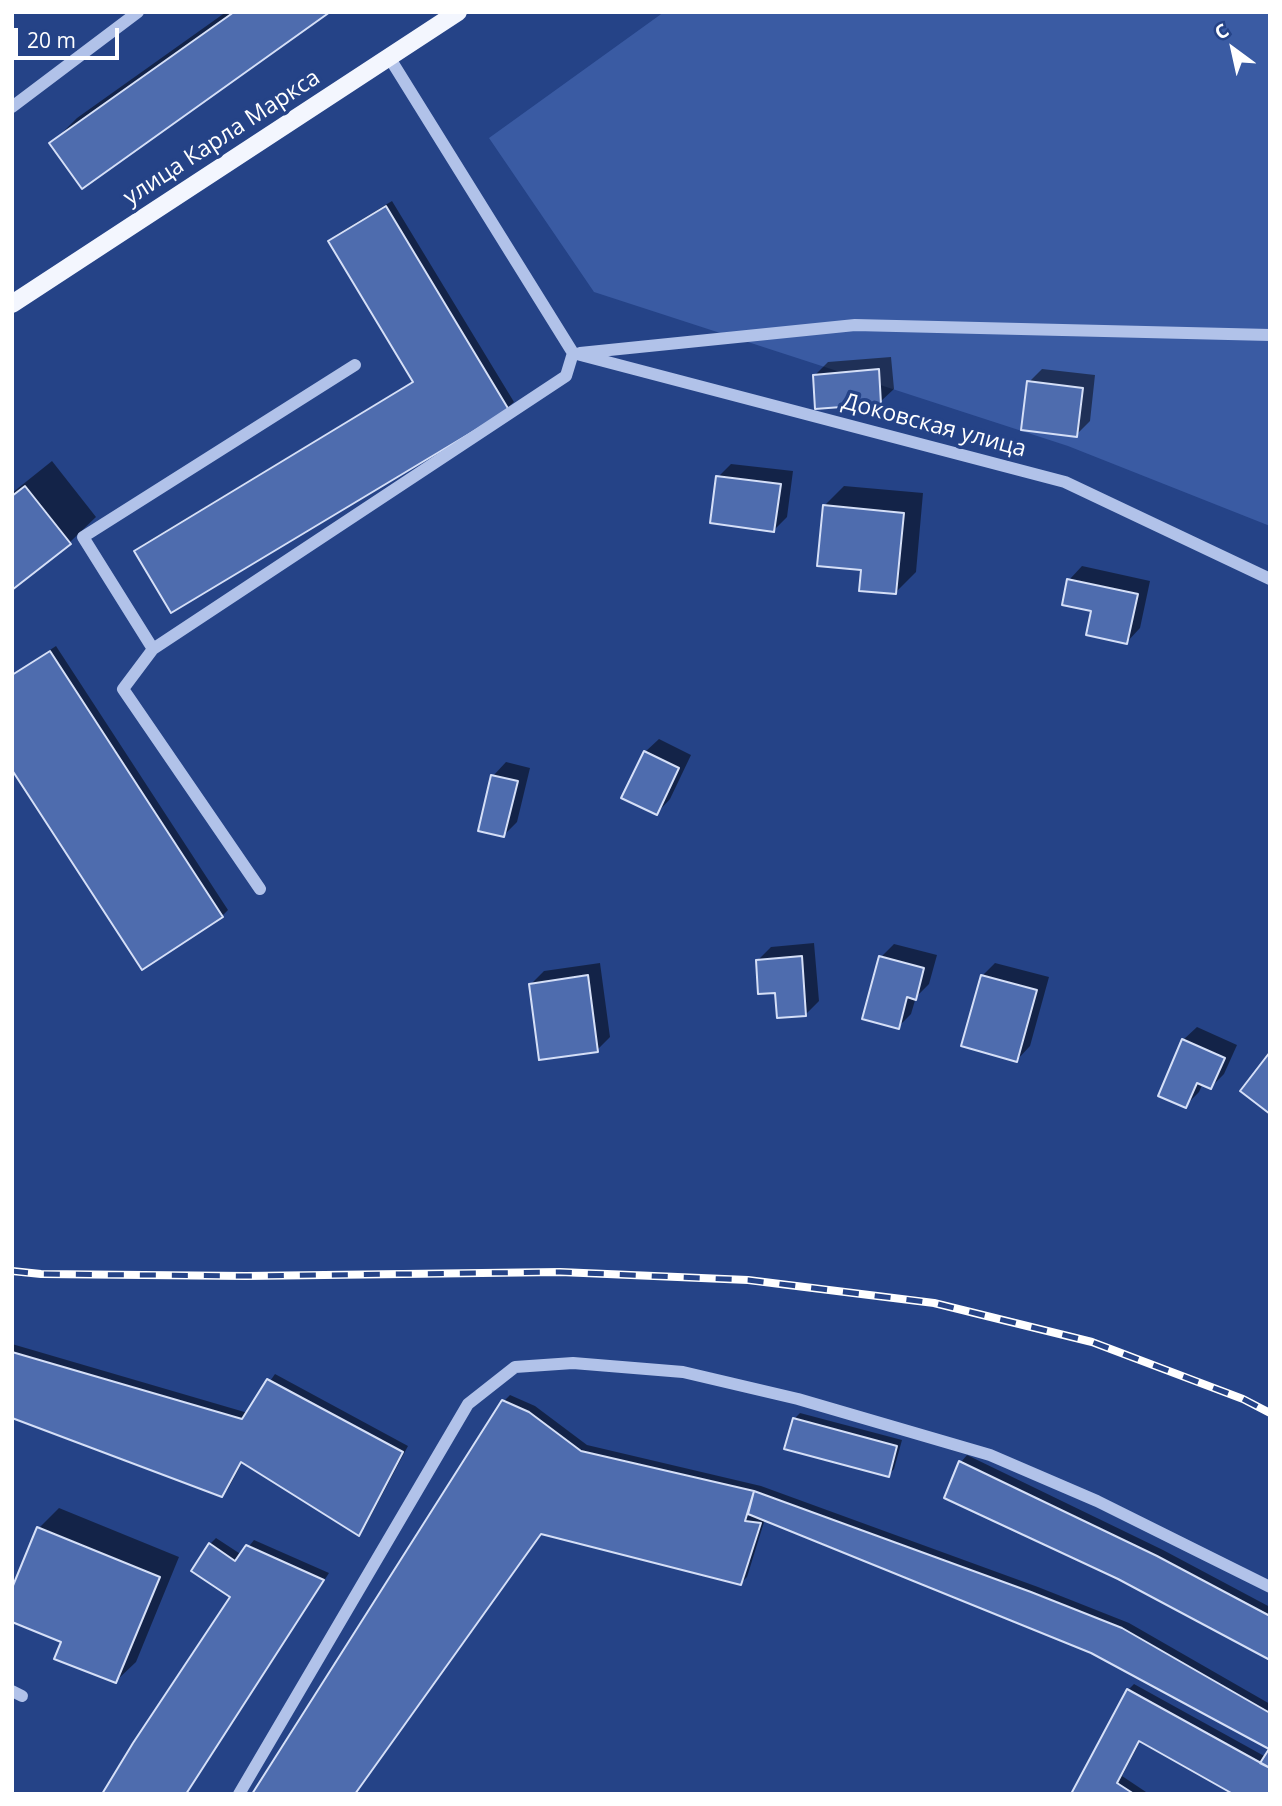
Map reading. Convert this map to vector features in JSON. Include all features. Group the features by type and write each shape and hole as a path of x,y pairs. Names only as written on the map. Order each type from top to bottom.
{"main road":[{"name":"улица Карла Маркса","path":"12,304 458,12"}],"street":[{"path":"12,107 138,12"},
{"path":"260,889 123,689 153,649 566,376 573,353 389,57"},
{"path":"573,353 855,325 1270,335"},
{"name":"Доковская улица","path":"573,353 1065,482 1270,579"},
{"path":"153,649 83,537 355,365"},
{"path":"239,1794 468,1404 515,1367 573,1363 683,1372 798,1399 990,1455 1097,1501 1270,1587"}],"shaded area":[{"path":"664,12 1270,12 1270,526 1068,446 594,292 489,138"}],"building":[{"path":"234,12 330,12 82,189 49,143"},
{"path":"386,206 509,410 171,613 134,551 413,382 328,241"},
{"path":"879,369 881,404 815,409 813,375"},
{"path":"1027,381 1083,388 1077,437 1021,430"},
{"path":"716,476 781,484 774,532 710,523"},
{"path":"25,486 71,544 12,590 12,496"},
{"path":"823,505 904,513 896,594 859,591 861,570 817,566"},
{"path":"1067,579 1138,594 1127,644 1086,635 1091,611 1062,605"},
{"path":"50,651 223,917 142,970 12,770 12,675"},
{"path":"644,751 679,768 657,815 621,798"},
{"path":"491,775 518,781 504,837 478,831"},
{"path":"802,956 806,1016 777,1018 775,993 758,994 756,960"},
{"path":"879,956 924,968 916,1000 907,997 899,1029 862,1019"},
{"path":"588,975 598,1052 539,1060 529,984"},
{"path":"981,975 1037,990 1017,1062 961,1046"},
{"path":"1182,1039 1225,1058 1211,1089 1197,1083 1186,1108 1158,1096"},
{"path":"1270,1052 1270,1114 1240,1091"},
{"path":"12,1352 242,1419 267,1379 403,1452 359,1536 241,1462 222,1497 12,1418"},
{"path":"502,1400 529,1412 581,1451 754,1491 745,1521 761,1523 741,1585 541,1534 355,1794 252,1794"},
{"path":"793,1418 897,1446 889,1477 784,1449"},
{"path":"959,1461 1157,1556 1270,1616 1270,1660 1118,1579 944,1498"},
{"path":"754,1491 1122,1628 1270,1713 1270,1768 1260,1763 1269,1749 1091,1653 748,1514"},
{"path":"37,1527 160,1577 116,1683 54,1659 61,1642 12,1622 12,1588"},
{"path":"209,1543 235,1561 246,1545 324,1580 186,1794 102,1794 230,1597 191,1571"},
{"path":"1127,1689 1270,1768 1270,1794 1233,1794 1139,1741 1117,1783 1134,1794 1071,1794"}],"railway":[{"path":"12,1271 41,1274 246,1276 560,1272 748,1280 934,1303 1092,1342 1243,1399 1270,1413"}]}
